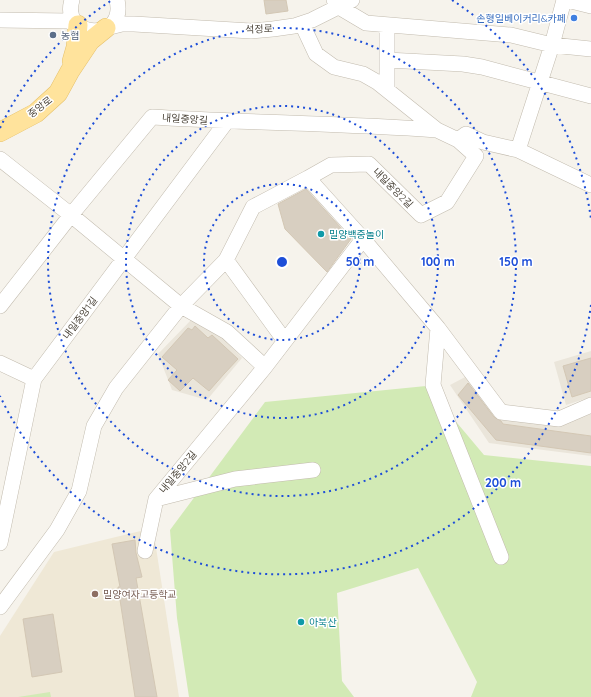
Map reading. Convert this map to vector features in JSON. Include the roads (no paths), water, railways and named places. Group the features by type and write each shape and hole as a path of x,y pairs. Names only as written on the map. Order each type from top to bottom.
{"main road":[{"path":"70,70 76,47 78,25"},
{"path":"70,70 90,41 106,28"},
{"name":"중앙로","path":"0,132 36,113 58,93 70,70"}],"street":[{"path":"0,20 35,20 60,9 70,0"},
{"path":"70,0 73,19 78,25"},
{"path":"118,5 130,0"},
{"path":"518,150 566,0 591,6"},
{"path":"342,2 366,23 511,35 552,45 591,49"},
{"name":"석정로","path":"35,20 68,21 78,25 84,30 92,32 122,24 251,31 302,24 312,20 342,2"},
{"path":"118,5 159,25"},
{"path":"106,28 112,24 116,17 118,5"},
{"path":"302,24 316,54 334,67 363,74 387,90 437,130"},
{"path":"387,25 387,90"},
{"path":"387,60 463,64 482,67 591,96"},
{"name":"내일중앙길","path":"0,306 71,215 152,117 398,127 437,130"},
{"name":"내일중앙1길","path":"0,544 34,379 227,121"},
{"name":"내일중앙2길","path":"181,306 226,260 253,207 331,165 369,164 421,215 447,202 476,156 458,140 437,130"},
{"path":"458,140 466,134 483,142 518,150 591,186"},
{"path":"0,159 71,215 181,306 228,332 265,367"},
{"path":"308,178 363,239 438,328 501,412 559,419 591,405"},
{"name":"내일중앙2길","path":"156,499 265,367 363,239"},
{"path":"226,260 285,341"},
{"path":"0,607 57,530 79,491 94,426 116,388 181,306"},
{"path":"438,328 433,385 501,556"},
{"path":"0,363 34,379"},
{"name":"내일중앙2길","path":"156,499 235,479 313,470"},
{"path":"145,551 156,499"}],"place":[{"name":"손형일베이커리&카페","path":"574,18"},
{"name":"농협","path":"53,35"},
{"name":"밀양백중놀이","path":"321,234"},
{"name":"밀양여자고등학교","path":"95,594"},
{"name":"아북산","path":"301,622"}]}
